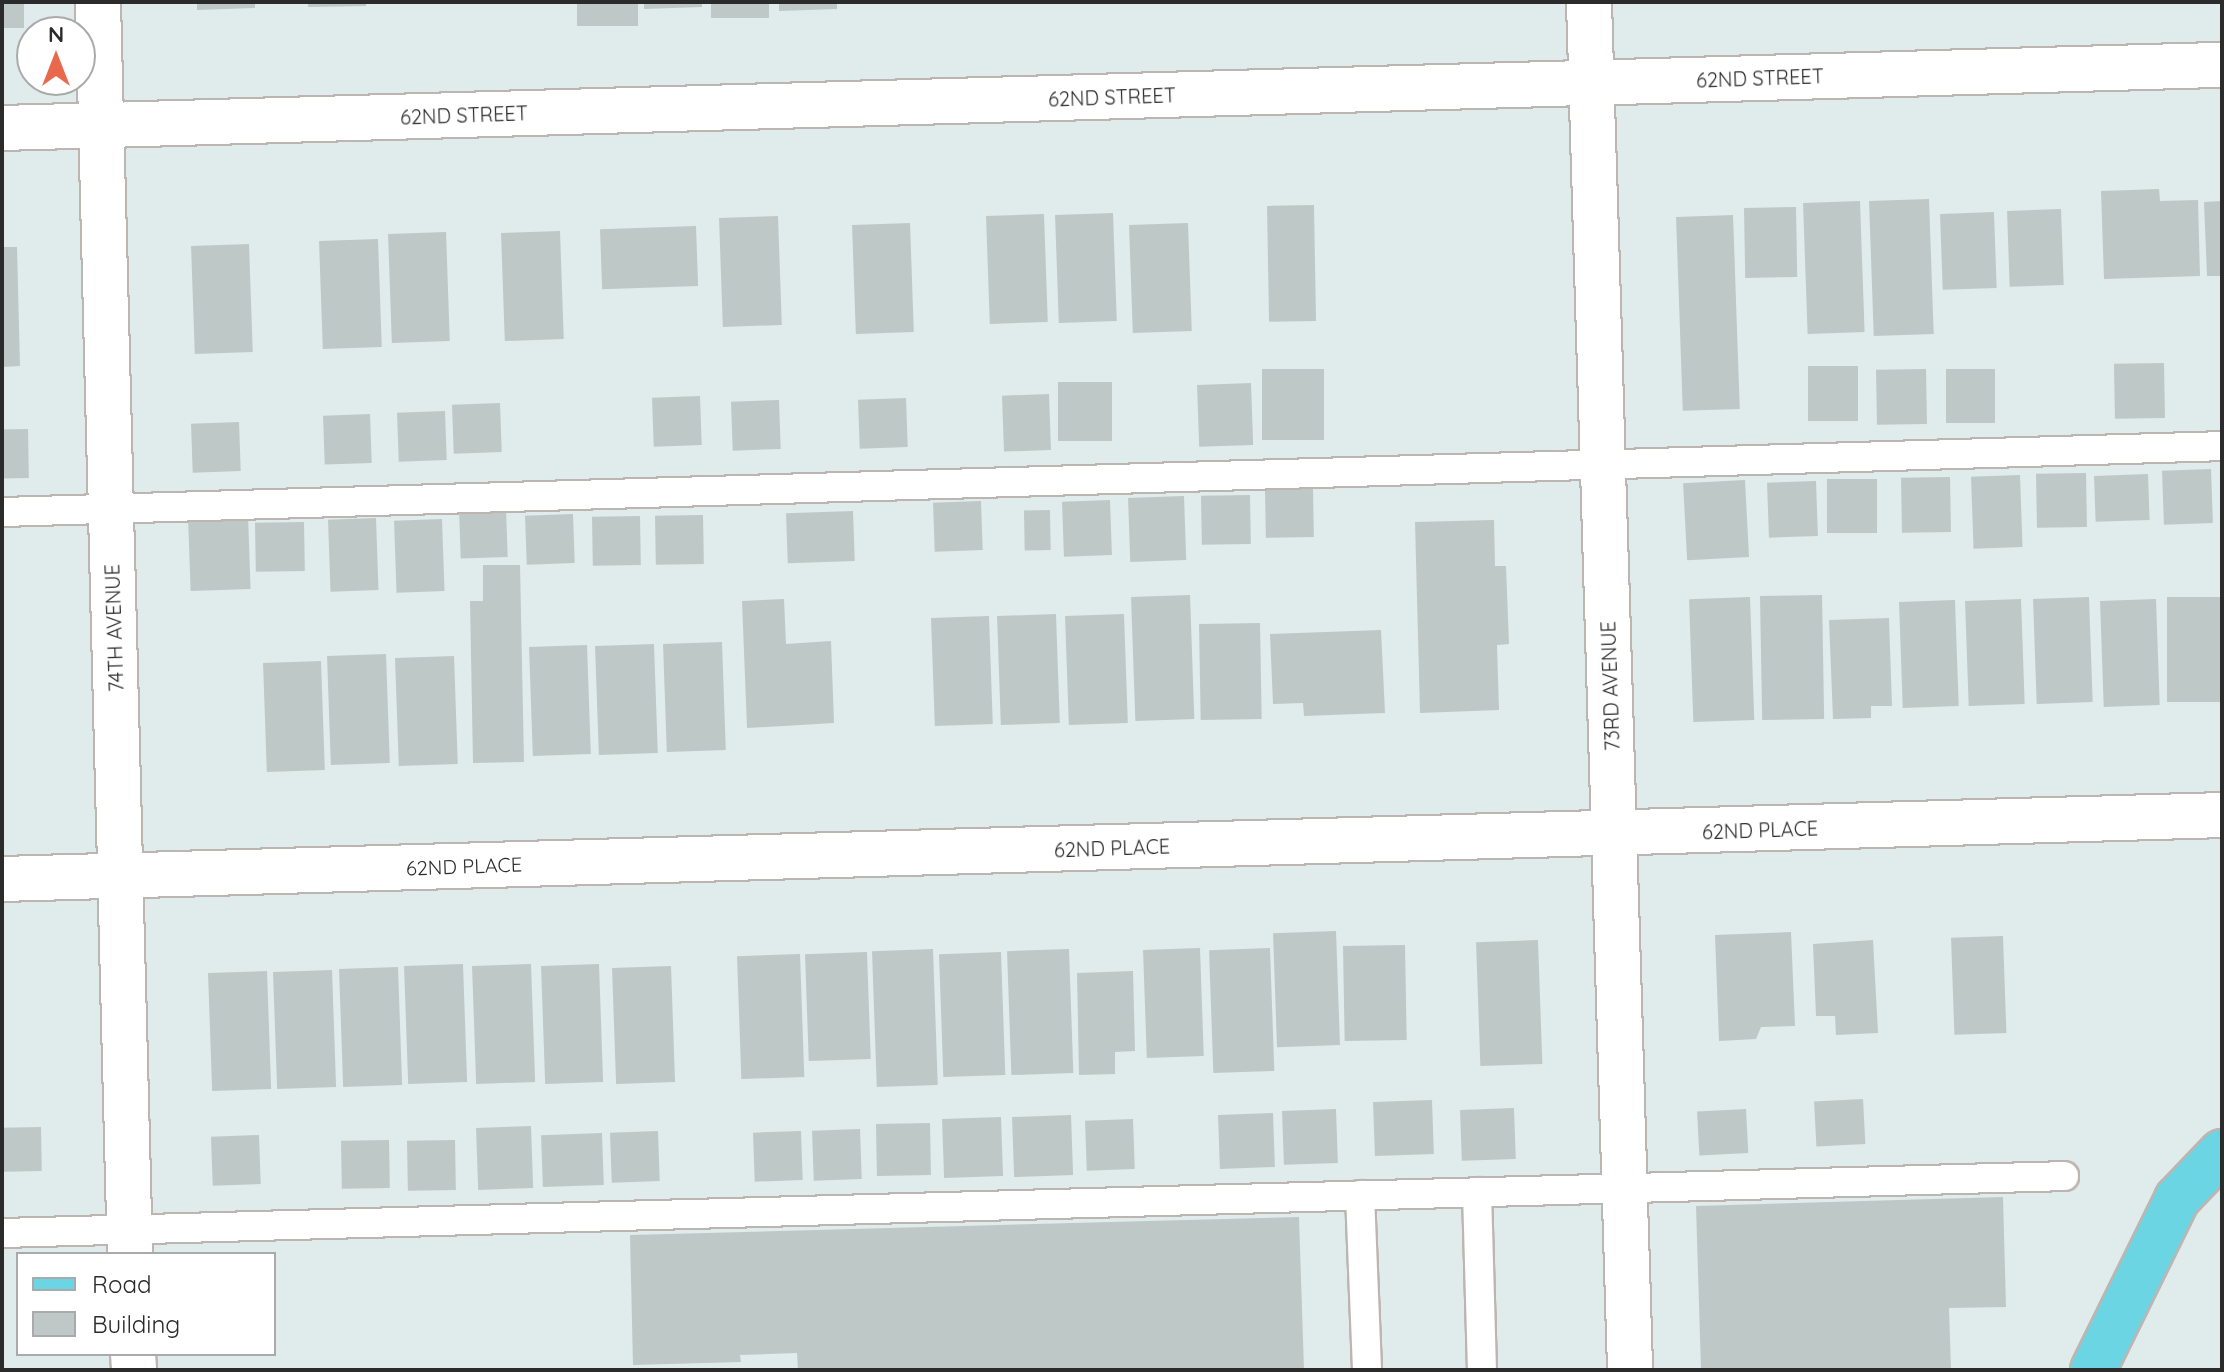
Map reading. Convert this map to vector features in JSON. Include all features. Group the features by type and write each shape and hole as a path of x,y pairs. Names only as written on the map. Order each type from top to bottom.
{"main road":[{"path":"2093,1370 2145,1258 2177,1199 2222,1152"},
{"path":"2127,1370 2145,1258"}],"street":[{"name":"74TH AVENUE","path":"98,2 130,1241"},
{"name":"73RD AVENUE","path":"1589,2 1630,1370"},
{"name":"62ND STREET","path":"2,128 2222,65"},
{"name":"62ND PLACE","path":"2,879 2222,815"}],"lane":[{"path":"2,512 2222,446"},
{"path":"2,1233 130,1241 1360,1195 2064,1176"},
{"path":"1477,1192 1482,1370"},
{"path":"1360,1195 1367,1370"}],"building":[{"path":"2,2 24,2 24,16 16,16 16,28 2,28"},
{"path":"197,2 255,2 255,8 197,10"},
{"path":"308,2 366,2 366,6 308,7"},
{"path":"577,2 638,2 638,26 577,26"},
{"path":"644,2 702,2 702,7 644,9"},
{"path":"711,2 769,2 769,18 711,18"},
{"path":"779,2 837,2 837,9 779,11"},
{"path":"2159,189 2160,201 2198,200 2200,276 2104,279 2101,191"},
{"path":"1929,199 1934,334 1874,336 1869,201"},
{"path":"1860,201 1865,332 1808,334 1803,203"},
{"path":"2222,201 2222,276 2207,276 2204,202"},
{"path":"1314,205 1316,321 1269,322 1267,206"},
{"path":"1796,207 1797,277 1745,278 1744,208"},
{"path":"2061,209 2064,285 2010,287 2007,211"},
{"path":"1994,212 1997,288 1943,290 1940,214"},
{"path":"1113,213 1117,321 1059,323 1055,215"},
{"path":"1044,214 1048,322 990,324 986,216"},
{"path":"1733,215 1740,409 1683,411 1676,217"},
{"path":"778,216 782,325 723,327 719,218"},
{"path":"910,223 914,332 856,334 852,225"},
{"path":"1188,223 1192,331 1133,333 1129,225"},
{"path":"696,226 698,286 602,289 600,229"},
{"path":"560,231 564,339 505,341 501,233"},
{"path":"446,232 450,341 392,343 388,234"},
{"path":"378,239 382,347 323,349 319,241"},
{"path":"249,244 253,352 195,354 191,246"},
{"path":"2,247 17,247 20,366 2,367"},
{"path":"2164,363 2165,418 2115,419 2114,364"},
{"path":"1808,366 1858,366 1858,421 1808,421"},
{"path":"1262,369 1324,369 1324,440 1262,440"},
{"path":"1926,369 1927,424 1877,425 1876,370"},
{"path":"1946,369 1995,369 1995,423 1946,423"},
{"path":"1058,382 1112,382 1112,441 1058,441"},
{"path":"1251,383 1253,445 1199,447 1197,385"},
{"path":"1049,394 1051,450 1004,452 1002,396"},
{"path":"700,396 702,445 654,447 652,398"},
{"path":"906,398 908,447 860,449 858,400"},
{"path":"779,400 781,449 733,451 731,402"},
{"path":"500,403 502,452 454,454 452,405"},
{"path":"445,411 447,460 399,462 397,413"},
{"path":"370,414 372,463 325,465 323,416"},
{"path":"239,422 241,471 193,473 191,424"},
{"path":"2,429 28,429 29,478 3,478"},
{"path":"2211,469 2213,523 2164,525 2162,471"},
{"path":"2086,473 2087,527 2037,528 2036,474"},
{"path":"2148,474 2150,520 2096,522 2094,476"},
{"path":"2020,475 2023,547 1974,549 1971,477"},
{"path":"1950,477 1951,532 1902,533 1901,478"},
{"path":"1827,479 1877,479 1877,533 1827,533"},
{"path":"1745,480 1749,557 1687,560 1683,483"},
{"path":"1816,481 1818,536 1769,538 1767,483"},
{"path":"1313,488 1314,537 1266,538 1265,489"},
{"path":"1250,495 1251,544 1202,545 1201,496"},
{"path":"1184,496 1186,560 1130,562 1128,498"},
{"path":"1110,500 1112,555 1064,557 1062,502"},
{"path":"981,501 983,550 935,552 933,503"},
{"path":"506,508 508,557 461,559 459,510"},
{"path":"1024,510 1050,510 1051,550 1025,550"},
{"path":"853,511 855,561 788,563 786,513"},
{"path":"573,514 575,563 527,565 525,516"},
{"path":"248,515 251,589 191,591 188,517"},
{"path":"703,515 704,564 656,565 655,516"},
{"path":"640,516 641,565 593,566 592,517"},
{"path":"376,518 379,590 331,592 328,520"},
{"path":"442,519 445,591 397,593 394,521"},
{"path":"1494,520 1495,566 1506,566 1509,644 1497,645 1499,710 1420,713 1415,522"},
{"path":"304,522 305,571 256,572 255,523"},
{"path":"483,565 520,565 524,762 473,763 470,601 483,601"},
{"path":"1190,595 1194,719 1135,721 1131,597"},
{"path":"1822,595 1824,719 1762,720 1760,596"},
{"path":"1750,597 1754,720 1693,722 1689,599"},
{"path":"2089,597 2093,702 2037,704 2033,599"},
{"path":"2167,597 2222,597 2222,702 2167,702"},
{"path":"784,599 786,644 831,641 834,723 747,728 742,601"},
{"path":"2021,599 2025,704 1969,706 1965,601"},
{"path":"2156,599 2160,705 2104,707 2100,601"},
{"path":"1955,600 1959,706 1903,708 1899,602"},
{"path":"1056,614 1060,723 1001,725 997,616"},
{"path":"1124,614 1128,723 1069,725 1065,616"},
{"path":"989,616 993,724 935,726 931,618"},
{"path":"1889,618 1892,706 1871,706 1871,718 1833,719 1829,620"},
{"path":"1260,623 1262,719 1201,720 1199,624"},
{"path":"1381,630 1385,713 1304,716 1303,703 1273,704 1270,634"},
{"path":"722,642 726,750 667,752 663,644"},
{"path":"654,644 658,753 599,755 595,646"},
{"path":"587,645 591,754 533,756 529,647"},
{"path":"386,654 390,763 331,765 327,656"},
{"path":"454,656 458,764 399,766 395,658"},
{"path":"321,661 325,770 267,772 263,663"},
{"path":"1336,931 1340,1045 1277,1047 1273,933"},
{"path":"1791,932 1795,1026 1761,1027 1756,1039 1719,1041 1715,935"},
{"path":"2003,936 2006,1033 1954,1035 1951,938"},
{"path":"1538,940 1542,1064 1480,1066 1476,942"},
{"path":"1873,940 1878,1033 1836,1035 1835,1016 1816,1016 1813,944"},
{"path":"1405,945 1407,1040 1345,1041 1343,946"},
{"path":"1200,948 1204,1056 1147,1058 1143,950"},
{"path":"1270,948 1274,1071 1213,1073 1209,950"},
{"path":"933,949 938,1085 877,1087 872,951"},
{"path":"1069,949 1073,1073 1011,1075 1007,951"},
{"path":"867,952 871,1059 809,1061 805,954"},
{"path":"1001,952 1005,1075 943,1077 939,954"},
{"path":"800,954 804,1077 741,1079 737,956"},
{"path":"463,964 467,1082 408,1084 404,966"},
{"path":"531,964 535,1082 476,1084 472,966"},
{"path":"599,964 603,1082 545,1084 541,966"},
{"path":"671,966 675,1082 616,1084 612,968"},
{"path":"398,967 402,1085 343,1087 339,969"},
{"path":"332,970 336,1087 277,1089 273,972"},
{"path":"267,971 271,1089 212,1091 208,973"},
{"path":"1133,971 1135,1051 1115,1052 1115,1074 1079,1075 1077,973"},
{"path":"1863,1099 1865,1144 1816,1147 1814,1102"},
{"path":"1432,1100 1434,1154 1375,1156 1373,1102"},
{"path":"1514,1108 1516,1159 1462,1161 1460,1110"},
{"path":"1336,1109 1338,1163 1284,1165 1282,1111"},
{"path":"1746,1109 1748,1153 1699,1156 1697,1112"},
{"path":"1273,1113 1275,1167 1220,1169 1218,1115"},
{"path":"1071,1115 1073,1175 1014,1177 1012,1117"},
{"path":"1001,1117 1003,1176 944,1178 942,1119"},
{"path":"1133,1119 1135,1169 1087,1171 1085,1121"},
{"path":"930,1123 931,1175 877,1176 876,1124"},
{"path":"531,1126 533,1188 478,1190 476,1128"},
{"path":"41,1127 42,1171 3,1172 2,1128"},
{"path":"860,1129 862,1179 814,1181 812,1131"},
{"path":"658,1131 660,1181 612,1183 610,1133"},
{"path":"801,1131 803,1180 755,1182 753,1133"},
{"path":"602,1133 604,1185 543,1187 541,1135"},
{"path":"259,1135 261,1184 213,1186 211,1137"},
{"path":"389,1140 390,1188 342,1189 341,1141"},
{"path":"455,1140 456,1190 408,1191 407,1141"},
{"path":"2003,1197 2006,1307 1949,1308 1951,1370 1701,1370 1696,1206"},
{"path":"1299,1217 1304,1370 798,1370 797,1353 740,1355 741,1362 633,1365 630,1235"}]}
